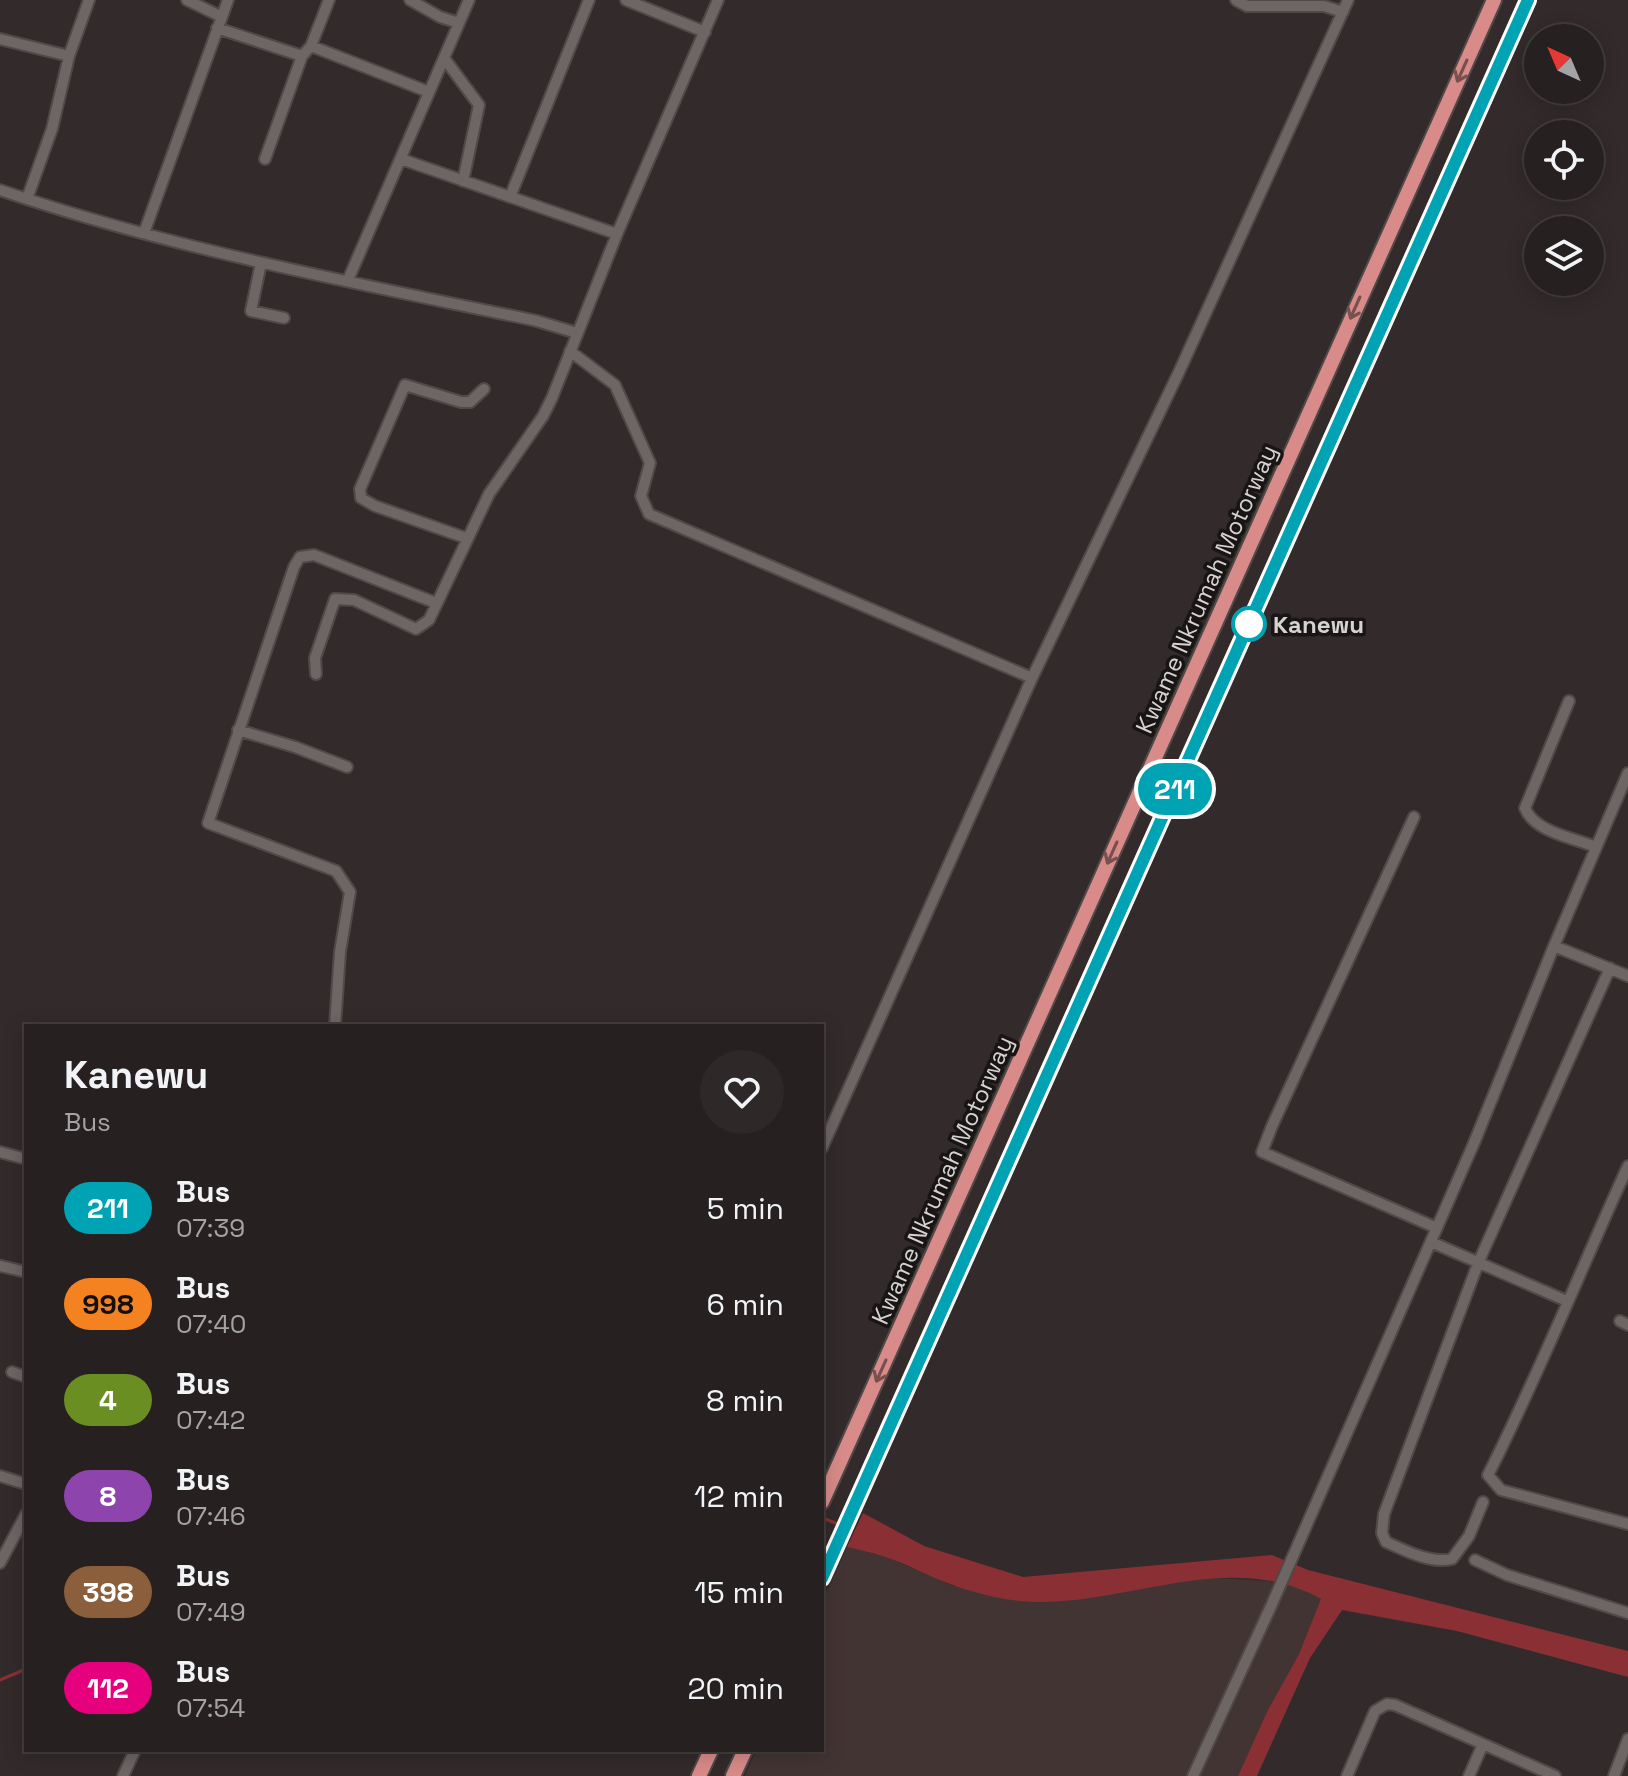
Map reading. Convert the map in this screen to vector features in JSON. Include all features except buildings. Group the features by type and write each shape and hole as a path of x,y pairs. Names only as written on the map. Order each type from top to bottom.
{"highway":[{"name":"Kwame Nkrumah Motorway","path":"824,1499 1494,0"},
{"path":"824,1574 1528,0"},
{"path":"699,1776 710,1752"},
{"path":"733,1776 744,1752"}],"street":[{"path":"27,199 52,129 69,56 89,0"},
{"path":"187,0 222,17"},
{"path":"144,233 228,0"},
{"path":"265,159 302,56 311,46 329,0"},
{"path":"410,0 440,17 459,23"},
{"path":"348,280 469,0"},
{"path":"510,197 589,0"},
{"path":"626,0 705,32"},
{"path":"316,674 315,658 335,599 354,600 416,629 424,626 489,494 543,416 718,0"},
{"path":"1236,0 1247,6 1324,6 1343,12"},
{"path":"824,1144 1032,678 1166,399 1348,0"},
{"path":"217,28 302,56"},
{"path":"0,39 69,56"},
{"path":"311,46 429,92"},
{"path":"444,58 479,105 463,181"},
{"path":"401,159 617,234"},
{"path":"0,190 144,233 261,263 537,321 577,333"},
{"path":"261,263 251,311 284,318"},
{"path":"570,351 615,385 650,463 641,496 649,514 1032,678"},
{"path":"466,538 375,506 361,498 360,489 405,385 461,402 470,402 484,389"},
{"path":"335,1024 340,952 350,892 336,871 208,823 294,567 300,557 314,555 436,603"},
{"path":"1569,701 1525,808 1537,824 1596,847"},
{"path":"238,730 347,767"},
{"path":"1193,1776 1294,1555 1496,1093 1554,946 1628,773"},
{"path":"1414,817 1262,1152 1437,1228"},
{"path":"1554,946 1628,976"},
{"path":"1483,1502 1469,1536 1452,1559 1440,1562 1405,1550 1386,1542 1382,1533 1384,1514 1479,1261 1610,968"},
{"path":"0,1152 24,1158"},
{"path":"1628,1166 1525,1402 1488,1475 1501,1490 1628,1524"},
{"path":"1431,1242 1567,1301"},
{"path":"1,1266 24,1272"},
{"path":"12,1372 24,1376"},
{"path":"0,1476 24,1483"},
{"path":"0,1563 24,1518"},
{"path":"1475,1560 1507,1575 1628,1613"},
{"path":"1347,1776 1375,1711 1387,1704 1555,1776"},
{"path":"1614,1776 1628,1739"},
{"path":"1469,1776 1483,1744"},
{"path":"123,1776 134,1752"}],"shaded area":[{"path":"863,1513 924,1546 1023,1577 1272,1555 1308,1570 1628,1651 1628,1677 1457,1631 1342,1610 1310,1658 1257,1776 1238,1776 1268,1710 1299,1654 1321,1599 1285,1584 1248,1578 1211,1579 1059,1601 1004,1599 958,1587 891,1559 847,1547"},
{"path":"847,1547 884,1556 953,1586 1164,1584 1213,1578 1268,1581 1302,1588 1322,1599 1299,1654 1238,1776 745,1776 755,1752 824,1752 824,1598"}],"waterway":[{"path":"824,1519 841,1525"},
{"path":"0,1680 24,1670"}],"bus line":[{"name":"211","path":"824,1574 1528,0"}],"place":[{"name":"Kanewu","path":"1249,624"}]}
